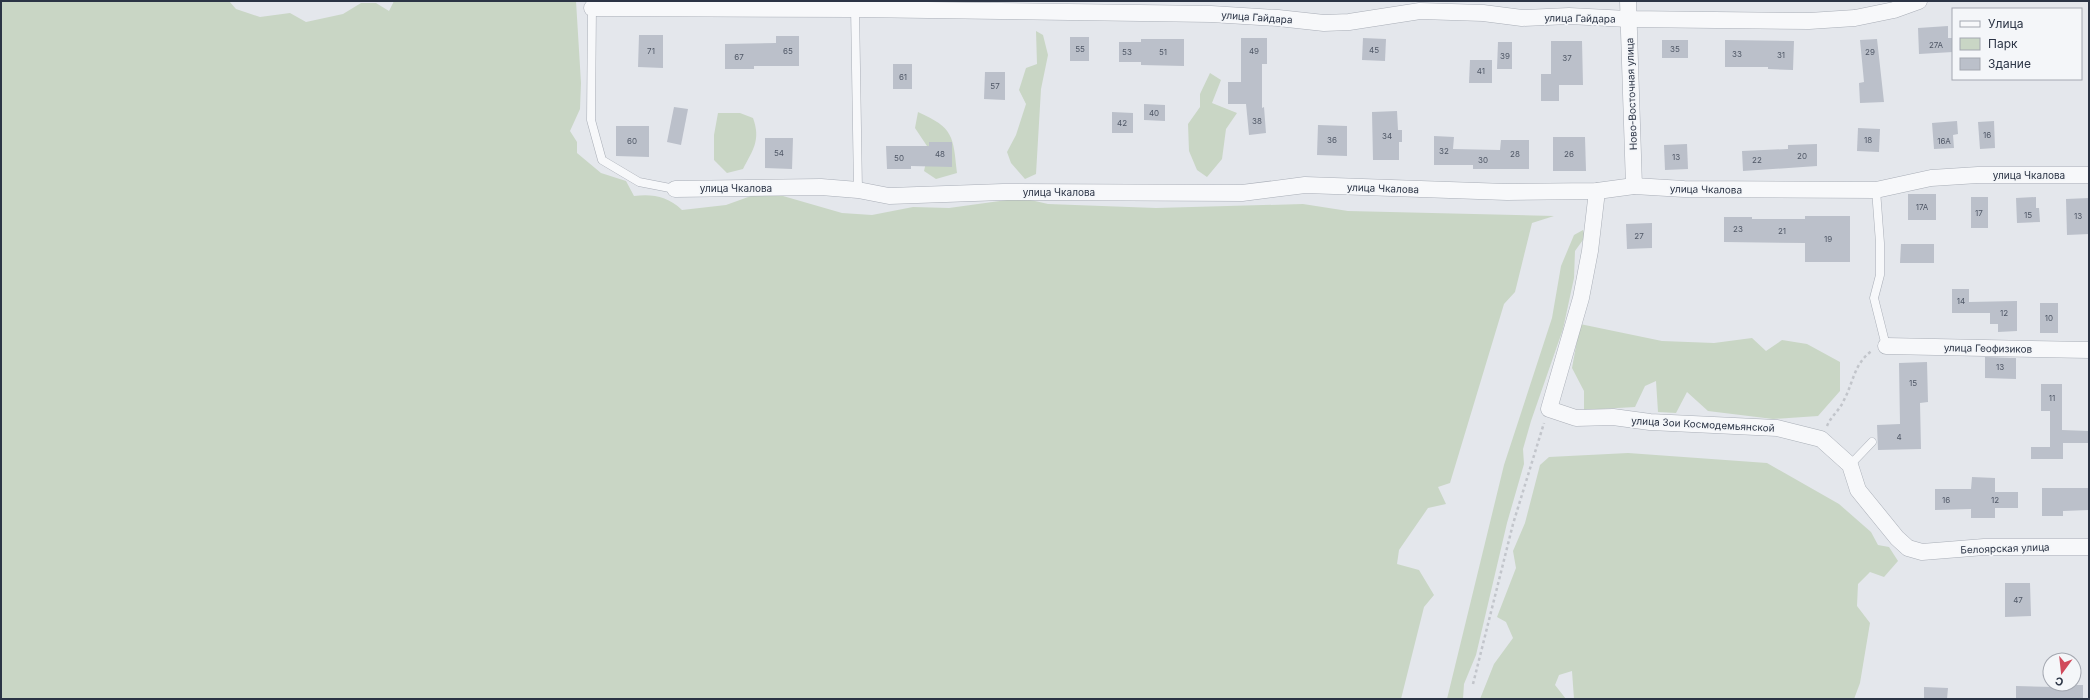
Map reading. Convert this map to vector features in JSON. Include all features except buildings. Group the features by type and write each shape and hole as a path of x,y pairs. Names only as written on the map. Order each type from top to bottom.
{"street":[{"name":"Ново-Восточная улица","path":"1628,1 1634,186"},
{"name":"улица Гайдара","path":"592,4 1211,8 1324,23 1349,22 1420,11 1483,13 1522,18 1569,16 1628,19 1810,21 1855,18 1894,10 1919,1"},
{"name":"улица Чкалова","path":"675,188 821,187 858,190 889,196 1003,192 1242,193 1305,185 1507,192 1597,191 1634,186 1684,189 1876,190 1931,178 1970,175 2089,174"},
{"path":"1549,409 1581,298 1590,251 1597,191"},
{"name":"улица Геофизиков","path":"1886,346 2089,350"},
{"name":"улица Зои Космодемьянской","path":"1549,409 1576,418 1613,417 1650,422 1777,428 1821,439 1850,466 1858,490 1897,538 1908,548 1922,552"},
{"name":"Белоярская улица","path":"1922,552 1984,547 2089,547"}],"lane":[{"path":"592,4 592,120 602,160 639,182 675,188"},
{"path":"855,5 858,190"},
{"path":"1876,190 1880,243 1880,275 1874,298 1886,346"},
{"path":"1850,466 1872,442"}],"path":[{"path":"1821,439 1830,420 1844,401 1853,377 1863,357 1875,349 1886,346"},
{"path":"1473,684 1513,524 1532,458 1549,409"}],"green space":[{"path":"1,1 229,1 236,9 260,17 290,13 306,22 343,14 361,3 376,3 389,11 394,1 576,1 581,83 580,109 570,131 577,142 577,153 601,173 626,181 634,196 647,195 660,197 671,202 682,210 726,205 751,196 783,196 842,213 872,215 913,207 949,208 1022,198 1048,204 1156,208 1303,204 1348,211 1554,216 1532,223 1515,292 1504,304 1450,483 1438,487 1446,504 1428,508 1399,550 1397,564 1419,570 1434,595 1424,607 1401,699 1,699"},
{"path":"1036,31 1043,35 1048,55 1041,89 1036,174 1025,179 1011,163 1007,152 1016,135 1026,104 1019,90 1026,68 1037,64"},
{"path":"1210,73 1221,80 1212,103 1237,113 1226,129 1222,159 1207,177 1197,170 1189,151 1188,124 1200,107 1200,94"},
{"path":"918,112 939,123 950,135 954,150 957,173 936,179 924,171 929,149 915,128"},
{"path":"718,113 740,113 753,118 756,133 755,145 743,169 727,173 714,160 714,135"},
{"path":"1583,230 1585,237 1575,251 1574,278 1563,329 1531,421 1523,449 1524,464 1507,523 1476,655 1464,684 1463,699 1447,699 1504,465 1552,318 1561,266 1574,235"},
{"path":"1580,324 1662,341 1714,343 1752,338 1766,351 1782,340 1807,344 1840,362 1840,391 1818,416 1773,419 1708,411 1687,392 1676,413 1658,412 1656,381 1645,386 1635,407 1600,409 1584,424 1584,391 1572,368"},
{"path":"1628,453 1767,463 1839,504 1871,532 1878,545 1889,547 1898,561 1884,577 1870,572 1858,584 1857,606 1870,623 1860,683 1854,699 1574,699 1572,671 1559,675 1555,685 1566,699 1480,699 1494,664 1513,638 1506,622 1497,617 1516,568 1513,551 1525,523 1540,465 1549,457"}]}
